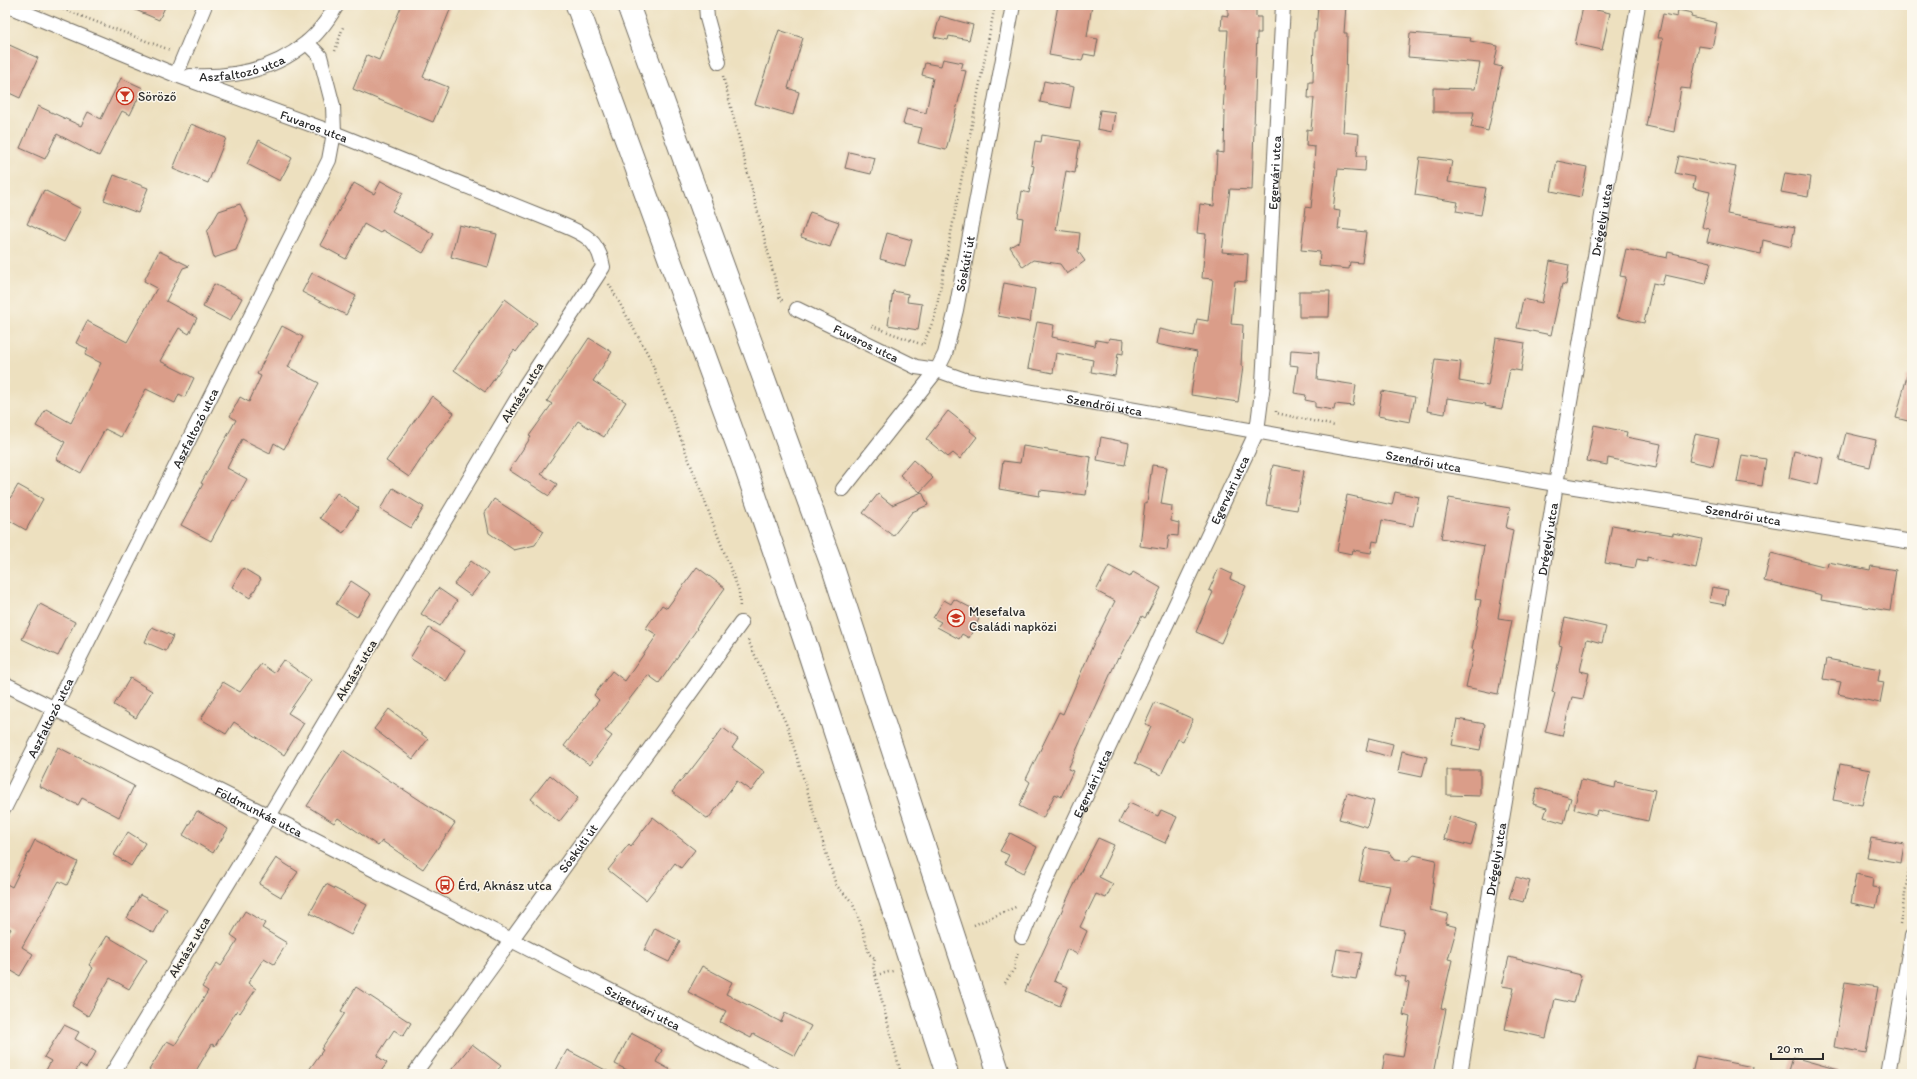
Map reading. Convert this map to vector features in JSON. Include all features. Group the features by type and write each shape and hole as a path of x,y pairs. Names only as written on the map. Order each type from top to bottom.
{"highway":[{"path":"577,5 739,452 807,645 947,1074"},
{"path":"628,5 833,568 999,1074"}],"street":[{"name":"Fuvaros utca","path":"6,5 176,75 334,133 588,237 600,253 602,269"},
{"name":"Aszfaltozó utca","path":"205,5 176,75 217,77 249,71 280,60 307,43 337,5"},
{"path":"706,5 707,18 720,62"},
{"name":"Sóskúti út","path":"843,489 937,370 945,354 956,310 1013,5"},
{"name":"Egervári utca","path":"1022,937 1038,898 1257,431 1263,384 1283,5"},
{"name":"Drégelyi utca","path":"1460,1074 1556,484 1638,5"},
{"name":"Aszfaltozó utca","path":"5,807 329,160 334,133 333,106 320,56 307,43"},
{"name":"Aknász utca","path":"112,1074 269,816 524,387 602,269"},
{"name":"Fuvaros utca","path":"797,309 916,367 937,370"},
{"name":"Szendrői utca","path":"937,370 965,380 1556,484 1912,542"},
{"name":"Sóskúti út","path":"414,1074 741,623"},
{"name":"Földmunkás utca","path":"5,684 512,939"},
{"path":"1888,1074 1912,936"},
{"name":"Szigetvári utca","path":"512,939 773,1074"}],"path":[{"path":"866,324 923,345 935,316 995,5"},
{"path":"720,62 780,299 797,309"},
{"path":"602,269 650,358 739,591 741,623 788,728 836,885 852,902 862,927 868,954 876,958 873,967 901,1074"},
{"path":"1277,406 1276,413 1335,426"},
{"path":"974,925 1038,898"},
{"path":"1005,983 1014,969 1022,937"},
{"path":"876,975 894,971"}],"building":[{"path":"124,5 166,5 159,20"},
{"path":"402,5 452,5 423,77 448,87 433,122 353,89 367,55 379,60"},
{"path":"1058,5 1092,5 1087,37 1098,39 1095,56 1084,54 1082,61 1049,55"},
{"path":"1228,5 1256,6 1256,17 1261,17 1261,33 1257,33 1252,190 1230,189 1222,252 1248,254 1246,282 1235,281 1231,324 1243,325 1241,366 1243,367 1238,402 1191,395 1197,352 1156,344 1159,329 1194,336 1197,319 1208,321 1213,279 1202,278 1206,234 1197,233 1200,204 1214,206 1217,152 1224,153 1225,111 1223,111 1228,30 1221,30 1222,15 1228,16"},
{"path":"1318,5 1346,5 1344,33 1347,33 1346,84 1343,132 1359,134 1357,156 1366,156 1365,171 1338,169 1333,210 1340,211 1338,229 1366,232 1362,263 1350,262 1349,269 1319,266 1320,252 1301,250 1306,207 1311,208 1315,167 1315,147 1306,146 1307,129 1311,130 1314,98 1308,98 1309,82 1313,82 1314,32 1316,32"},
{"path":"1583,7 1610,13 1602,50 1575,44"},
{"path":"1678,10 1692,13 1691,17 1717,23 1712,48 1699,46 1690,89 1681,88 1674,132 1646,126 1663,38 1658,38 1663,14 1677,17"},
{"path":"940,16 973,25 969,40 949,36 948,40 934,37"},
{"path":"779,30 803,38 788,88 799,92 793,115 755,104"},
{"path":"1410,33 1471,38 1470,41 1498,46 1494,65 1502,67 1488,131 1471,127 1474,112 1433,112 1433,88 1475,89 1480,63 1408,57"},
{"path":"5,43 38,58 20,98 5,91"},
{"path":"943,59 963,63 961,70 966,71 946,150 918,143 922,128 903,124 907,108 926,113 933,78 922,75 925,63 941,66"},
{"path":"121,78 143,88 130,115 122,111 99,156 57,134 45,159 20,148 38,106 81,126 88,112 101,119"},
{"path":"1044,81 1074,87 1070,108 1040,102"},
{"path":"1100,110 1115,112 1112,132 1097,129"},
{"path":"191,124 226,138 208,183 173,169"},
{"path":"1042,135 1080,141 1075,173 1066,171 1056,230 1080,233 1078,251 1085,261 1067,274 1060,264 1033,260 1023,267 1010,247 1020,241 1023,218 1018,217 1022,191 1029,193 1034,166 1031,165 1035,141 1041,142"},
{"path":"259,140 292,158 280,181 247,164"},
{"path":"849,152 875,158 871,174 845,168"},
{"path":"1679,156 1736,167 1727,214 1795,227 1791,247 1763,240 1761,254 1707,242 1710,229 1702,227 1710,192 1693,188 1695,177 1675,173"},
{"path":"1420,157 1452,161 1448,182 1486,188 1481,215 1456,211 1458,202 1415,195"},
{"path":"1557,161 1587,167 1581,197 1551,191"},
{"path":"1785,173 1811,177 1808,197 1781,192"},
{"path":"114,175 148,188 138,213 104,200"},
{"path":"381,181 403,193 392,211 434,234 423,253 382,230 380,233 364,224 346,259 320,245 354,183 374,194"},
{"path":"44,190 81,209 64,242 27,224"},
{"path":"240,204 248,220 236,250 214,258 207,232 219,211"},
{"path":"810,212 839,222 830,247 801,237"},
{"path":"459,225 497,234 488,267 451,257"},
{"path":"887,233 912,240 905,266 880,259"},
{"path":"1626,249 1667,258 1668,252 1711,262 1706,284 1665,275 1662,285 1653,283 1644,323 1617,317 1626,277 1620,276"},
{"path":"159,251 189,266 183,268 166,301 197,318 189,334 179,328 160,361 194,378 185,397 179,394 175,403 146,389 121,437 105,429 81,473 56,459 65,442 36,426 46,409 71,423 101,363 85,355 88,349 76,343 87,321 127,342 157,288 144,281"},
{"path":"1550,261 1569,265 1566,285 1562,284 1551,335 1517,328 1523,299 1542,303"},
{"path":"312,273 356,296 346,315 302,292"},
{"path":"1004,283 1035,289 1030,322 998,316"},
{"path":"214,284 242,298 230,321 203,307"},
{"path":"893,291 908,294 907,302 922,304 918,330 888,325"},
{"path":"1299,291 1330,291 1329,317 1299,317"},
{"path":"505,299 537,323 516,352 514,350 485,392 454,370"},
{"path":"1037,322 1054,325 1052,337 1095,346 1096,340 1108,342 1109,338 1124,340 1123,354 1118,353 1115,376 1091,372 1093,360 1056,353 1053,373 1028,368"},
{"path":"282,326 303,337 288,367 319,383 284,449 274,443 270,453 242,439 227,468 247,479 235,501 233,500 211,541 181,525 203,484 201,483 236,420 230,416 240,397 249,402 261,376 257,374"},
{"path":"589,338 612,352 593,381 626,402 604,437 578,421 541,474 557,484 549,496 509,470 531,437 529,436 552,404 547,401"},
{"path":"1496,338 1525,343 1521,371 1510,369 1502,409 1485,406 1486,404 1447,398 1445,414 1427,411 1435,359 1461,362 1459,381 1488,386"},
{"path":"1291,350 1319,352 1317,379 1356,385 1353,406 1335,404 1334,410 1315,407 1315,402 1305,400 1306,395 1294,393 1298,366 1290,365"},
{"path":"1907,376 1912,377 1912,422 1896,418"},
{"path":"1382,391 1415,397 1410,422 1378,416"},
{"path":"432,396 454,413 426,449 427,450 409,477 386,461"},
{"path":"948,411 971,429 970,431 977,437 960,459 953,453 948,457 926,439"},
{"path":"1594,425 1627,432 1626,437 1661,444 1656,468 1608,458 1607,465 1587,461"},
{"path":"1846,433 1876,440 1870,467 1839,460"},
{"path":"1695,434 1719,439 1713,466 1689,461"},
{"path":"1101,437 1129,443 1125,465 1097,460"},
{"path":"1023,446 1091,457 1086,495 1040,490 1039,496 999,489 1003,461 1020,463"},
{"path":"1794,451 1823,458 1818,485 1789,478"},
{"path":"1742,455 1766,459 1762,486 1737,482"},
{"path":"913,460 933,478 920,492 900,475"},
{"path":"1152,465 1167,467 1161,504 1172,506 1171,521 1179,523 1178,536 1169,535 1167,550 1140,546 1145,502 1147,503"},
{"path":"1273,465 1304,471 1297,510 1266,505"},
{"path":"18,485 43,499 26,530 5,518 5,507"},
{"path":"393,488 424,507 411,528 380,509"},
{"path":"922,492 928,505 912,512 893,536 863,513 878,494 892,505"},
{"path":"1395,492 1419,497 1413,526 1382,520 1378,542 1373,541 1371,553 1353,550 1352,554 1337,551 1347,495 1392,505"},
{"path":"337,493 359,508 343,533 320,518"},
{"path":"1449,498 1510,508 1506,528 1513,530 1498,618 1512,620 1498,694 1466,687 1474,650 1472,649 1481,600 1475,599 1484,546 1441,538"},
{"path":"494,499 544,531 535,545 514,550 489,533 485,513"},
{"path":"1612,525 1673,535 1673,533 1702,539 1696,568 1647,557 1647,561 1637,559 1635,568 1605,563"},
{"path":"1771,553 1827,567 1828,562 1870,570 1871,566 1896,570 1890,611 1821,600 1822,595 1764,581"},
{"path":"471,561 488,574 471,596 454,584"},
{"path":"1109,566 1130,577 1133,572 1161,588 1145,618 1142,616 1119,658 1118,657 1068,769 1073,771 1061,797 1055,794 1043,818 1019,806 1030,782 1026,779 1059,712 1063,714 1093,645 1115,601 1096,591"},
{"path":"697,567 725,588 659,683 648,675 605,731 612,736 590,765 564,746 599,700 594,695 612,671 625,681 657,635 646,628 662,605 667,608"},
{"path":"243,568 261,579 250,598 232,587"},
{"path":"1219,568 1232,574 1230,579 1246,586 1221,643 1196,632 1213,592 1209,590"},
{"path":"351,581 371,594 357,617 336,604"},
{"path":"1712,587 1728,590 1725,605 1709,602"},
{"path":"438,588 457,601 440,626 421,614"},
{"name":"Mesefalva Családi napközi","path":"954,599 975,610 972,615 979,619 969,638 962,634 959,639 937,627 941,622 933,618 944,600 951,604"},
{"path":"40,604 75,622 58,656 22,639"},
{"path":"1565,618 1606,627 1602,643 1587,639 1580,671 1589,673 1583,699 1572,697 1562,736 1545,732 1555,693 1552,692 1562,646 1559,645"},
{"path":"152,627 173,636 166,651 145,642"},
{"path":"429,628 465,651 446,681 410,658"},
{"path":"1827,659 1880,669 1878,681 1884,682 1880,703 1838,694 1841,682 1823,679"},
{"path":"283,660 311,680 288,713 304,723 284,755 234,722 226,734 201,719 223,682 240,692 261,664 274,673"},
{"path":"130,678 152,691 136,718 114,705"},
{"path":"1155,702 1193,719 1183,741 1178,739 1161,775 1135,763 1151,726 1145,724"},
{"path":"389,709 428,739 413,759 374,729"},
{"path":"1457,719 1485,724 1480,750 1452,745"},
{"path":"723,728 738,739 732,748 765,772 751,791 737,781 708,819 672,792"},
{"path":"1369,738 1393,744 1390,757 1366,750"},
{"path":"58,747 134,786 119,817 82,798 78,805 39,786"},
{"path":"343,750 455,823 423,869 382,841 378,846 338,818 334,823 307,806"},
{"path":"1402,751 1427,757 1422,777 1398,772"},
{"path":"1840,764 1870,770 1862,805 1833,800"},
{"path":"1447,770 1480,770 1480,796 1447,795"},
{"path":"550,775 578,798 559,822 531,799"},
{"path":"1581,780 1615,788 1616,782 1655,790 1648,821 1597,810 1596,815 1574,809"},
{"path":"1537,788 1571,798 1564,823 1544,817 1547,808 1533,804"},
{"path":"1347,793 1374,801 1367,827 1339,819"},
{"path":"1129,803 1158,816 1161,810 1177,817 1165,843 1119,822"},
{"path":"197,811 228,829 213,853 183,835"},
{"path":"1450,816 1477,824 1471,846 1444,839"},
{"path":"653,817 695,850 681,868 675,863 646,900 608,870 629,844 631,846"},
{"path":"128,832 145,843 131,866 114,855"},
{"path":"1010,833 1037,847 1024,873 1005,863 1009,855 1000,851"},
{"path":"1098,838 1114,845 1099,877 1113,884 1106,898 1096,894 1080,927 1087,931 1077,954 1067,949 1054,981 1068,987 1060,1006 1025,991 1070,893"},
{"path":"1871,838 1904,844 1901,863 1867,857"},
{"path":"35,840 78,862 67,885 59,881 22,947 33,954 20,976 5,967 5,939 11,929 5,925 5,883 12,887"},
{"path":"1366,848 1389,852 1394,860 1407,861 1414,855 1436,860 1430,910 1448,914 1445,924 1457,927 1448,959 1452,960 1441,1008 1446,1009 1433,1074 1382,1074 1385,1054 1403,1057 1410,1017 1403,1015 1409,983 1405,982 1406,977 1394,975 1404,930 1381,925 1390,886 1359,881"},
{"path":"276,858 298,872 281,897 259,884"},
{"path":"1856,874 1873,878 1872,887 1880,888 1876,908 1851,903"},
{"path":"1516,877 1530,881 1523,902 1509,898"},
{"path":"326,884 367,905 351,935 310,913"},
{"path":"140,895 167,909 154,933 127,918"},
{"path":"245,911 265,923 262,928 287,943 274,964 264,958 248,983 256,989 240,1013 237,1010 215,1046 212,1044 194,1074 157,1074 149,1070 167,1041 175,1045 208,991 202,987 217,963 221,966 238,940 231,935"},
{"path":"655,928 680,941 669,962 644,950"},
{"path":"107,936 147,960 129,989 110,978 88,1016 72,1006 93,968 89,965"},
{"path":"1337,949 1362,953 1356,979 1332,975"},
{"path":"1509,957 1581,975 1574,1003 1555,999 1546,1038 1505,1029 1514,988 1502,986"},
{"path":"702,966 732,982 726,994 781,1022 785,1013 811,1026 795,1056 753,1034 751,1038 720,1022 726,1011 688,992"},
{"path":"1845,982 1878,987 1866,1053 1834,1047"},
{"path":"356,987 411,1023 403,1036 394,1030 377,1056 387,1063 379,1074 306,1074 323,1050 321,1049 345,1013 341,1011"},
{"path":"64,1025 79,1032 75,1039 96,1052 86,1068 80,1064 74,1074 44,1074 51,1061 44,1057"},
{"path":"631,1033 662,1050 656,1062 678,1074 635,1074 615,1064"},
{"path":"472,1044 501,1066 494,1074 448,1074"},
{"path":"567,1050 613,1074 554,1074"},
{"path":"1696,1056 1753,1067 1752,1074 1692,1074"},
{"path":"1793,1057 1839,1070 1839,1074 1792,1074 1793,1072 1789,1071"}],"place":[{"name":"Söröző","path":"125,96"},
{"name":"Mesefalva Családi napközi","path":"956,618"},
{"name":"Érd, Aknász utca","path":"445,885"}]}
